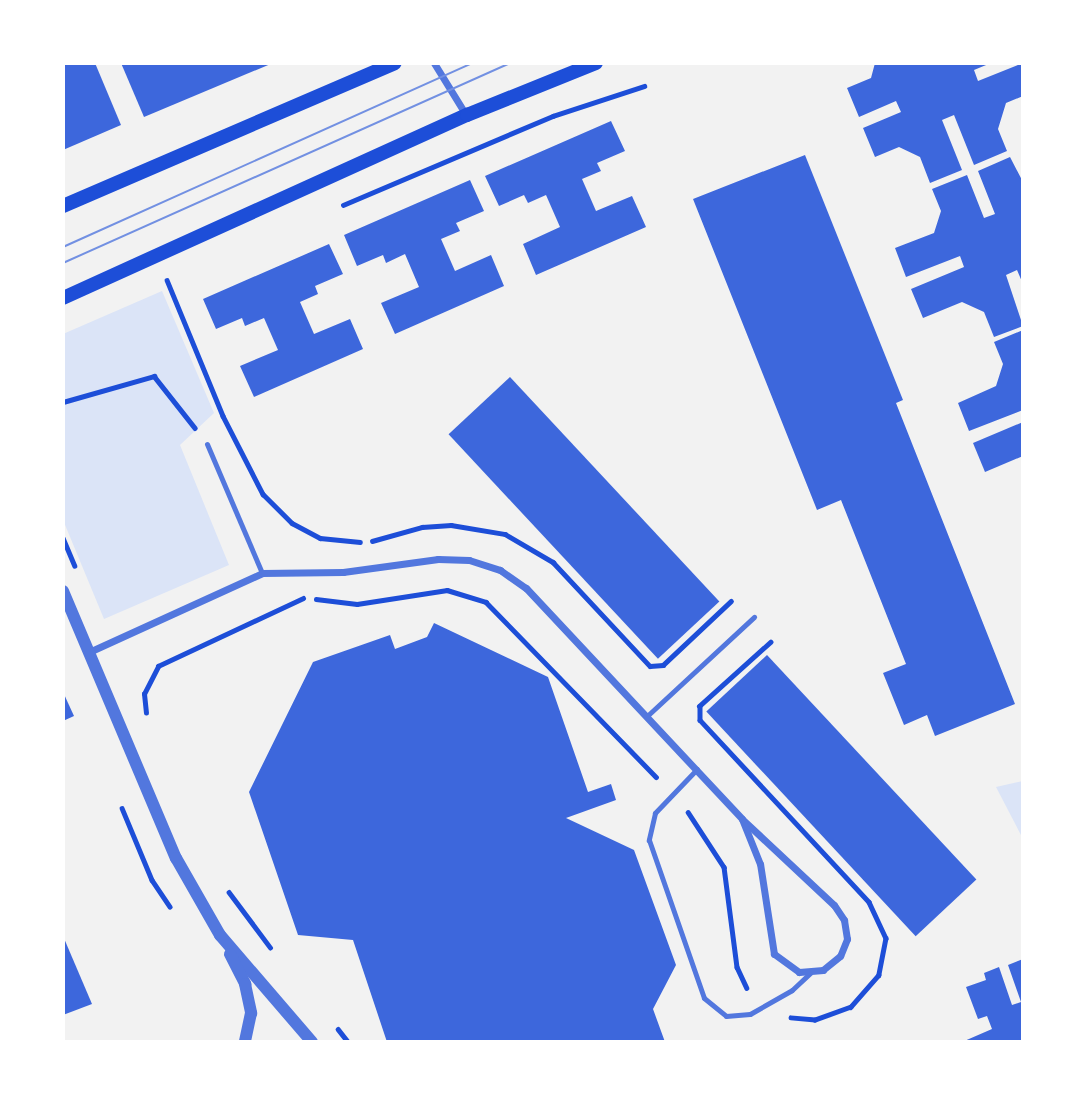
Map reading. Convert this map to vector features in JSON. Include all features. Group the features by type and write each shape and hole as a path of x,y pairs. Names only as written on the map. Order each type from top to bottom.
{"main road":[{"path":"63,206 395,63"},
{"path":"63,298 467,116 596,63"}],"street":[{"path":"434,63 467,116"},
{"path":"89,652 262,573 356,571 438,559 469,560 500,570 526,588 742,818 834,905 844,920 847,939 840,956 823,970 810,973 788,967 774,954 760,864 742,818"},
{"path":"63,590 176,858 245,984 251,1013 244,1042"},
{"path":"220,935 312,1042"}],"lane":[{"path":"207,444 262,573"},
{"path":"648,716 754,617"},
{"path":"697,769 655,813 649,840 704,998 726,1016 750,1014 792,990 810,973"}],"path":[{"path":"334,209 553,116 644,86"},
{"path":"155,285 179,274"},
{"path":"166,279 223,416 263,494 292,523 320,538 346,543 451,525 505,534 553,562 650,666 663,665 731,601"},
{"path":"63,401 154,376 200,435"},
{"path":"215,422 223,416"},
{"path":"63,538 78,573"},
{"path":"151,726 144,694 158,666 174,655 304,598 357,604 447,590 486,602 503,615 698,823 724,867 737,967 764,1005 800,1020 834,1015 850,1007 879,975 886,938 869,902 700,720 700,706 771,642"},
{"path":"224,884 273,951"},
{"path":"331,1022 348,1042"}],"shaded area":[{"path":"162,291 214,413 180,445 229,565 104,619 63,520 63,334"},
{"path":"1023,781 1023,839 996,787"}],"building":[{"path":"63,63 95,63 121,125 63,150"},
{"path":"121,63 273,63 144,117"},
{"path":"875,63 991,63 974,70 978,81 1023,63 1023,96 1006,103 998,129 1007,151 974,165 954,115 942,120 962,170 930,183 920,157 899,147 875,157 863,128 901,112 896,101 859,117 847,88 871,78"},
{"path":"611,121 625,151 597,163 601,171 582,179 596,211 632,196 646,227 536,275 523,244 560,227 546,195 528,203 524,195 499,206 485,176"},
{"path":"805,155 903,400 896,403 1015,704 935,736 927,715 904,725 883,673 906,664 841,500 817,510 693,199"},
{"path":"1010,157 1023,182 1023,284 1017,270 1006,275 1023,326 994,337 984,312 962,302 923,318 911,289 964,267 960,256 906,277 895,248 934,233 941,211 932,189 967,175 984,218 995,214 978,171"},
{"path":"470,180 484,211 456,223 460,231 441,239 455,271 491,255 504,286 395,334 381,303 419,287 405,254 386,263 383,255 357,266 344,235"},
{"path":"329,244 343,274 315,286 318,294 300,302 314,334 350,319 363,349 254,397 240,366 278,350 264,318 245,326 242,318 216,329 203,299"},
{"path":"1023,330 1023,410 969,431 958,403 996,386 1003,364 994,342"},
{"path":"510,377 719,602 658,659 449,434"},
{"path":"1023,422 1023,456 985,472 973,443"},
{"path":"434,623 548,677 588,792 611,784 616,800 566,818 634,850 676,965 653,1009 665,1042 387,1042 353,940 298,935 249,792 313,662 390,635 395,649 427,637"},
{"path":"767,655 976,880 916,936 706,712"},
{"path":"63,692 74,716 63,721"},
{"path":"63,936 92,1004 63,1015"},
{"path":"1023,959 1023,1042 962,1042 992,1029 987,1016 978,1019 966,987 986,980 984,973 999,967 1012,1005 1021,1002 1008,965"}],"tram line":[{"path":"63,247 472,63"},
{"path":"63,263 510,63"}]}
